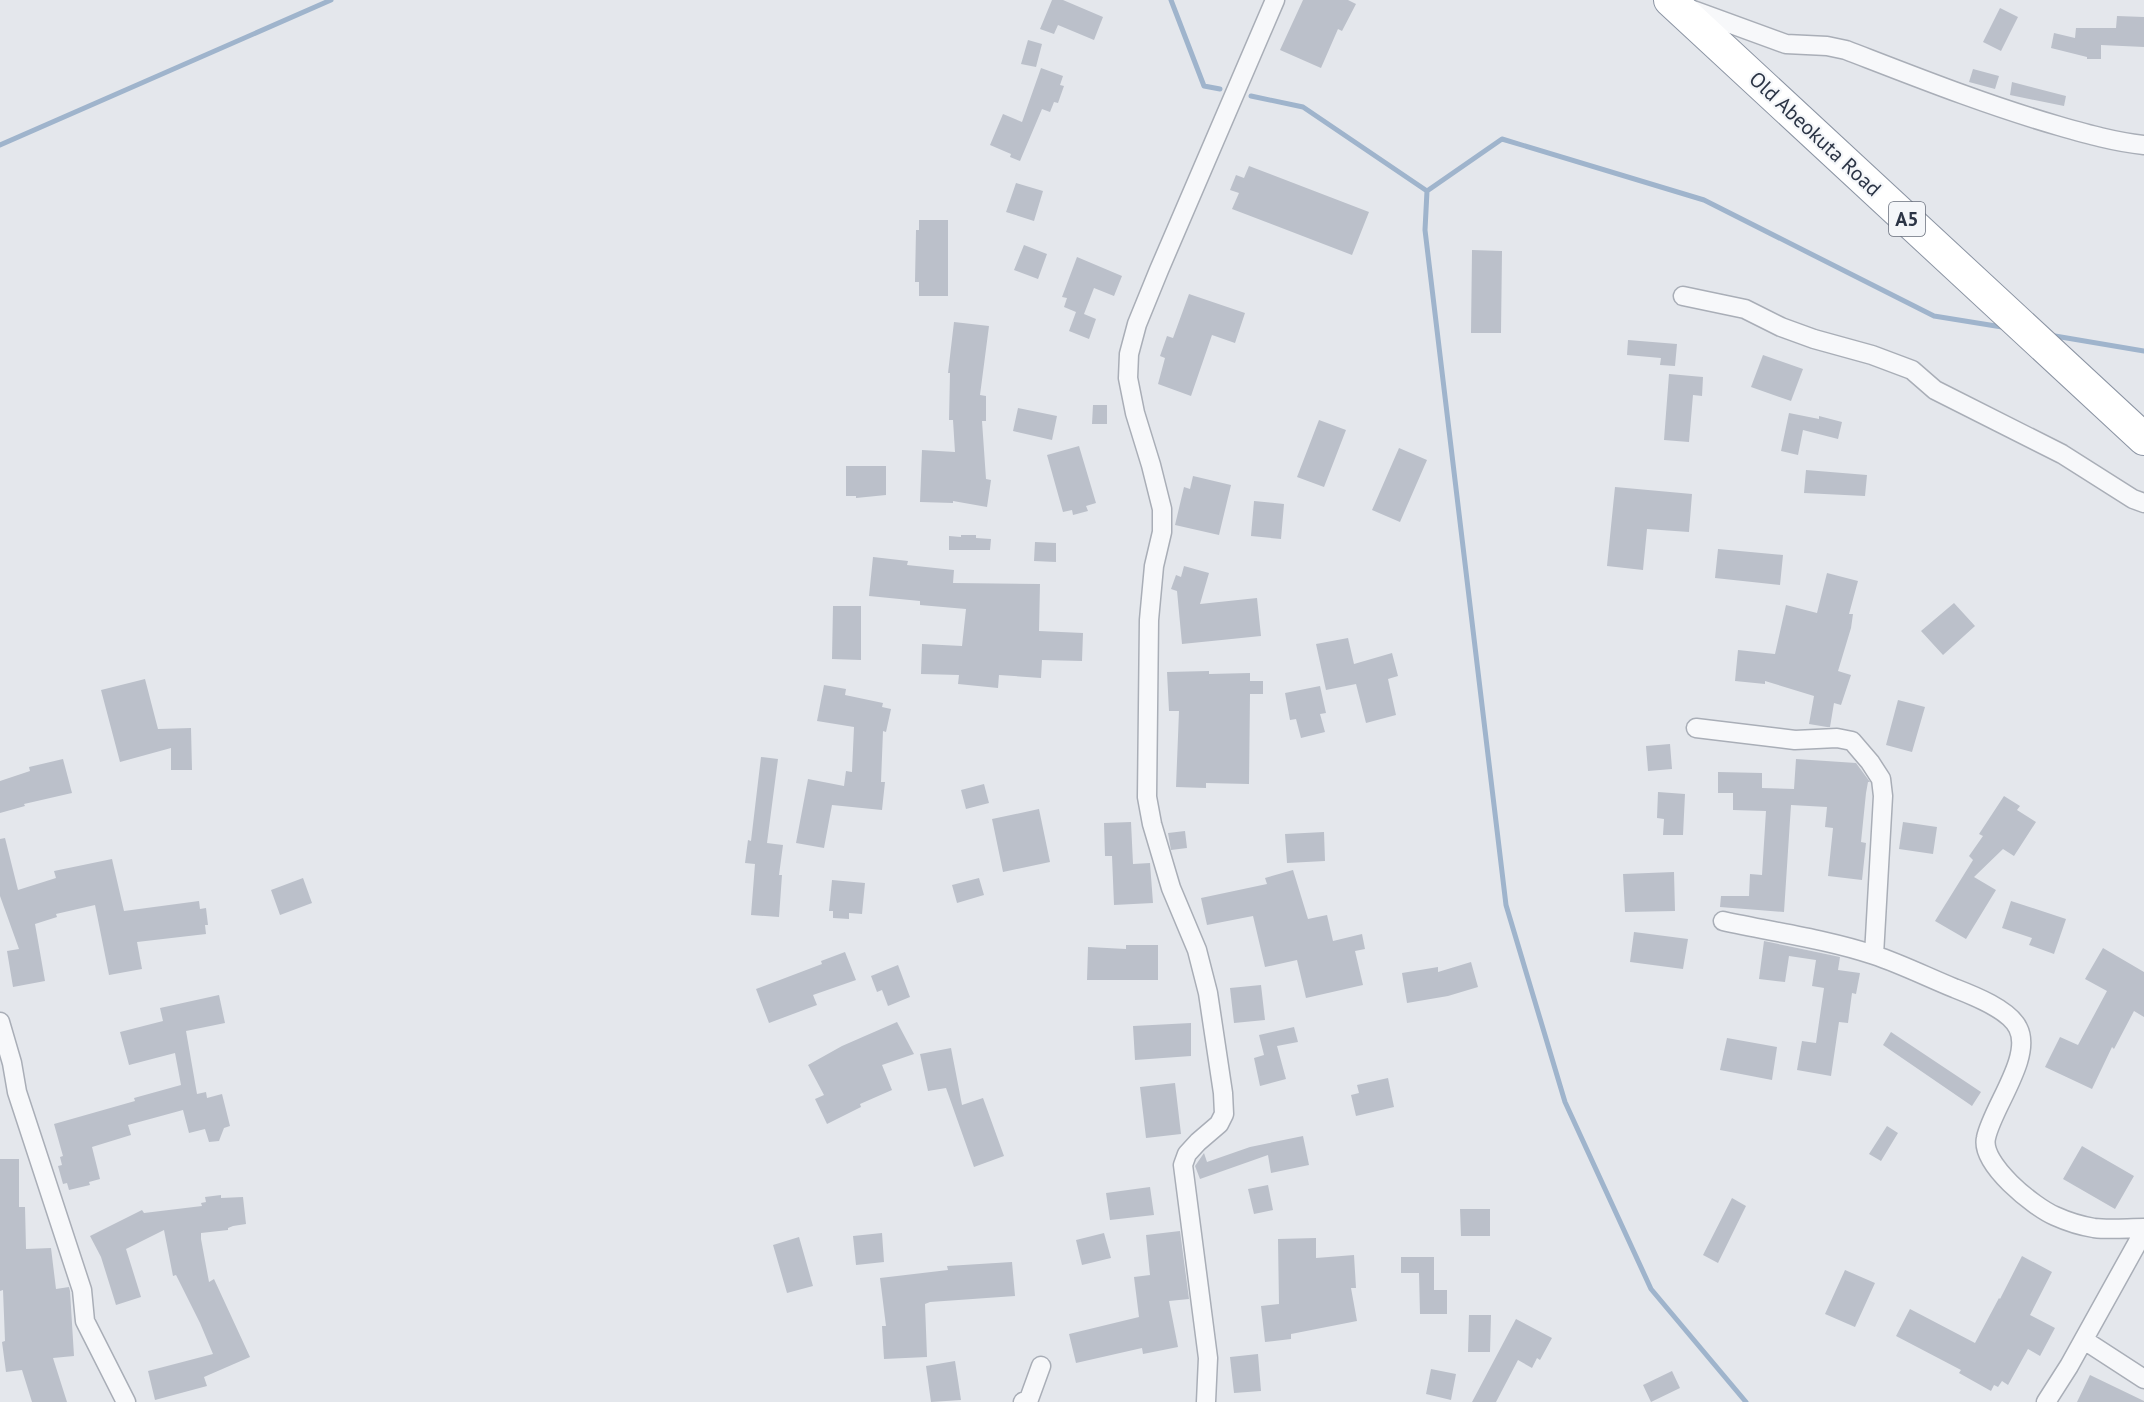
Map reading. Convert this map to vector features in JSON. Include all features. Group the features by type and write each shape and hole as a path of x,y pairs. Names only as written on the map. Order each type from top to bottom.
{"highway":[{"name":"Old Abeokuta Road","path":"1671,1 2144,438"}],"street":[{"path":"1206,1402 1209,1358 1182,1165 1187,1154 1198,1142 1220,1124 1224,1114 1223,1093 1209,993 1197,950 1171,888 1152,824 1147,797 1149,621 1154,566 1162,532 1162,509 1135,413 1128,370 1129,354 1137,324 1275,0"},
{"path":"1671,1 1786,44 1827,46 1846,50 1966,97 2092,135 2144,146"},
{"path":"1683,296 1745,309 1781,327 1912,370 1935,390 2062,454 2144,503"},
{"path":"1696,728 1795,740 1837,738 1852,741 1870,762 1881,780 1884,796 1874,955"},
{"path":"1723,921 1874,955 1979,998 2010,1017 2019,1028 2022,1048 2019,1060 1990,1122 1985,1141 1987,1153 1994,1165 2015,1188 2054,1215 2094,1228 2144,1230 2084,1340 2046,1402"},
{"path":"0,1022 9,1090 82,1290 85,1321 126,1402"},
{"path":"2084,1340 2144,1379"},
{"path":"1023,1402 1029,1399 1041,1366"}],"building":[{"path":"1052,0 1063,0 1103,17 1094,40 1058,25 1054,34 1040,29"},
{"path":"1303,0 1348,0 1356,4 1342,31 1338,29 1321,68 1280,50"},
{"path":"2000,8 2018,17 2001,51 1983,42"},
{"path":"2117,16 2144,17 2144,47 2101,45 2101,59 2087,59 2087,57 2051,48 2054,33 2075,38 2076,28 2116,28"},
{"path":"1028,40 1042,44 1036,67 1021,64"},
{"path":"1041,68 1063,76 1060,85 1064,86 1058,103 1054,102 1050,112 1042,109 1020,161 1010,157 1011,154 990,145 1003,114 1022,122"},
{"path":"1973,69 1999,76 1995,89 1969,82"},
{"path":"2012,82 2066,96 2064,106 2010,95"},
{"path":"1249,166 1369,212 1352,255 1232,209 1239,193 1230,190 1236,175 1244,178"},
{"path":"1016,183 1043,191 1034,221 1006,212"},
{"path":"919,220 948,220 948,296 919,296 919,282 915,282 916,230 919,230"},
{"path":"1024,245 1047,254 1038,279 1014,270"},
{"path":"1472,250 1502,251 1501,333 1471,333"},
{"path":"1077,257 1122,276 1114,296 1094,288 1084,314 1096,319 1089,339 1069,331 1076,312 1064,307 1067,298 1062,297"},
{"path":"1189,294 1245,313 1235,343 1212,335 1191,396 1158,384 1165,358 1160,356 1167,336 1173,338"},
{"path":"954,322 989,326 980,395 986,396 986,421 982,421 986,479 991,480 987,507 953,501 953,503 920,502 922,450 955,452 953,420 949,420 950,373 948,373"},
{"path":"1628,340 1677,344 1675,366 1660,365 1661,358 1627,355"},
{"path":"1763,355 1803,369 1791,401 1751,387"},
{"path":"1669,374 1703,377 1702,396 1693,395 1689,442 1664,440"},
{"path":"1093,405 1107,405 1107,424 1092,424"},
{"path":"1018,408 1057,416 1052,440 1013,431"},
{"path":"1789,413 1819,419 1819,416 1842,422 1838,439 1803,430 1798,455 1781,451"},
{"path":"1319,420 1346,430 1324,487 1297,477"},
{"path":"1079,446 1096,503 1086,506 1088,511 1073,515 1072,510 1063,512 1047,455"},
{"path":"1399,448 1427,460 1400,522 1372,510"},
{"path":"846,466 886,466 886,495 856,498 856,496 846,496"},
{"path":"1806,470 1867,475 1865,496 1804,493"},
{"path":"1193,476 1231,485 1219,535 1175,525 1184,487 1190,489"},
{"path":"1615,487 1692,494 1689,532 1647,529 1643,570 1607,566"},
{"path":"1254,501 1284,504 1281,539 1251,536"},
{"path":"961,535 976,535 976,538 991,539 990,550 949,550 949,536 961,537"},
{"path":"1035,542 1056,543 1056,562 1034,561"},
{"path":"1718,549 1783,555 1780,585 1715,578"},
{"path":"873,557 908,561 907,565 954,570 953,583 1040,584 1039,631 1083,633 1082,661 1042,660 1041,678 999,675 998,688 958,684 959,675 921,674 922,644 962,646 966,609 920,605 920,601 869,596"},
{"path":"1184,566 1209,573 1200,604 1257,598 1261,636 1182,644 1177,591 1171,589 1176,575 1181,577"},
{"path":"1827,573 1858,581 1849,614 1853,614 1851,628 1838,671 1851,675 1841,705 1834,703 1830,727 1809,724 1814,696 1765,681 1765,684 1735,681 1738,650 1775,654 1786,605 1817,613"},
{"path":"1954,603 1975,626 1943,655 1921,631"},
{"path":"833,606 861,606 861,660 832,659"},
{"path":"1348,638 1354,664 1392,653 1398,676 1388,679 1396,715 1366,723 1356,684 1326,690 1316,644"},
{"path":"1209,671 1209,674 1250,673 1250,681 1263,681 1263,694 1250,694 1249,784 1206,783 1206,788 1176,787 1179,711 1169,711 1167,672"},
{"path":"145,679 158,729 191,728 192,770 171,770 171,748 120,762 101,690"},
{"path":"824,685 846,689 845,695 883,703 882,707 891,709 886,732 883,731 881,782 885,782 882,810 832,805 824,848 796,843 808,779 844,786 846,771 852,772 854,727 817,721"},
{"path":"1320,686 1326,713 1320,714 1325,732 1301,738 1296,719 1290,720 1285,693"},
{"path":"1898,700 1925,707 1912,752 1886,745"},
{"path":"1670,744 1672,769 1648,771 1646,746"},
{"path":"761,757 778,759 767,843 783,845 779,875 782,875 779,917 751,915 755,864 745,863 748,840 751,841"},
{"path":"63,759 72,793 24,804 25,806 0,813 0,781 30,771 29,767"},
{"path":"1796,759 1856,763 1870,782 1868,782 1866,793 1861,842 1866,843 1862,880 1828,876 1833,828 1825,827 1827,807 1791,805 1784,912 1720,907 1721,896 1749,896 1750,874 1762,875 1766,811 1733,810 1733,793 1718,793 1718,772 1762,773 1762,788 1794,789"},
{"path":"984,784 989,803 966,809 961,790"},
{"path":"1658,792 1685,794 1683,835 1663,835 1664,819 1657,818"},
{"path":"2004,796 2020,806 2017,810 2036,822 2014,856 2003,849 1974,877 1996,890 1966,939 1935,921 1973,860 1969,856 1983,836 1979,834"},
{"path":"1039,809 1050,862 1003,872 992,819"},
{"path":"1131,822 1133,864 1150,863 1153,903 1114,905 1112,856 1105,856 1104,823"},
{"path":"1903,822 1937,827 1933,854 1899,849"},
{"path":"1185,831 1187,848 1171,850 1168,833"},
{"path":"1324,832 1325,861 1287,863 1285,834"},
{"path":"5,838 18,890 56,878 54,871 112,859 124,911 199,901 200,909 206,908 208,925 205,925 206,934 137,942 142,969 109,975 95,905 56,914 57,917 35,924 45,981 13,987 7,951 19,949 0,896 0,839"},
{"path":"1293,870 1308,919 1327,915 1333,941 1362,934 1365,949 1355,951 1363,985 1306,998 1297,960 1265,967 1253,916 1207,925 1201,898 1267,884 1265,878"},
{"path":"1674,872 1675,911 1625,912 1623,874"},
{"path":"303,878 312,903 280,915 271,890"},
{"path":"979,878 984,895 957,903 952,885"},
{"path":"832,880 865,883 862,914 849,913 849,919 833,918 833,911 829,911"},
{"path":"2011,901 2066,919 2054,954 2029,945 2032,938 2002,928"},
{"path":"1634,932 1688,939 1683,969 1630,962"},
{"path":"1764,941 1840,957 1838,970 1860,973 1856,994 1852,993 1848,1023 1839,1022 1831,1076 1797,1070 1802,1041 1816,1043 1824,988 1812,986 1816,960 1789,956 1785,982 1759,979"},
{"path":"1126,945 1158,945 1158,980 1087,980 1088,947 1126,949"},
{"path":"2103,948 2144,972 2144,1017 2134,1011 2114,1049 2112,1047 2092,1089 2045,1067 2060,1037 2078,1045 2107,991 2085,979"},
{"path":"845,952 856,980 813,995 817,1005 769,1023 756,989 822,964 821,961"},
{"path":"1471,962 1478,987 1448,996 1407,1003 1402,973 1438,967 1438,972"},
{"path":"898,965 910,997 888,1006 882,990 877,992 871,976"},
{"path":"1261,985 1265,1020 1234,1023 1230,988"},
{"path":"219,995 225,1023 186,1031 197,1094 206,1092 207,1098 222,1094 230,1126 224,1128 219,1141 209,1142 205,1129 189,1133 183,1110 128,1125 131,1135 92,1147 100,1179 89,1182 90,1185 69,1190 67,1183 63,1184 58,1166 62,1165 60,1157 63,1156 54,1124 181,1085 175,1053 129,1065 120,1032 163,1021 160,1008"},
{"path":"897,1022 914,1054 882,1065 892,1090 860,1104 861,1107 827,1124 815,1099 824,1095 808,1065 842,1046"},
{"path":"1191,1023 1191,1056 1135,1060 1133,1026"},
{"path":"1294,1027 1298,1042 1277,1046 1286,1079 1260,1086 1254,1058 1264,1055 1259,1035"},
{"path":"1891,1032 1981,1092 1972,1106 1883,1045"},
{"path":"1727,1038 1777,1047 1772,1080 1720,1070"},
{"path":"951,1048 962,1105 983,1098 1004,1156 974,1167 946,1088 928,1091 920,1054"},
{"path":"1388,1078 1394,1107 1356,1116 1351,1095 1359,1093 1357,1085"},
{"path":"1175,1083 1181,1134 1146,1138 1140,1087"},
{"path":"1887,1126 1898,1133 1881,1161 1869,1154"},
{"path":"1303,1136 1309,1165 1271,1173 1268,1155 1200,1179 1195,1166 1204,1153 1207,1162 1250,1147"},
{"path":"2082,1146 2134,1176 2115,1209 2063,1179"},
{"path":"0,1159 19,1159 19,1207 25,1207 26,1249 51,1248 56,1289 69,1287 74,1356 53,1358 67,1402 32,1402 22,1370 6,1372 2,1342 5,1341 3,1290 0,1291"},
{"path":"1268,1185 1273,1210 1254,1214 1248,1189"},
{"path":"1150,1187 1154,1215 1110,1220 1106,1193"},
{"path":"221,1195 221,1198 243,1197 246,1224 233,1226 228,1230 201,1233 201,1239 209,1282 214,1279 250,1357 204,1377 207,1386 155,1400 148,1371 213,1354 176,1275 173,1276 164,1230 126,1249 141,1297 116,1305 101,1257 90,1236 142,1210 144,1213 202,1206 201,1203 206,1202 205,1197"},
{"path":"1732,1198 1746,1206 1718,1263 1703,1255"},
{"path":"1460,1209 1490,1209 1490,1236 1461,1236"},
{"path":"1180,1231 1189,1299 1169,1301 1178,1347 1143,1354 1142,1348 1076,1363 1069,1334 1139,1317 1134,1277 1150,1275 1146,1235"},
{"path":"882,1233 884,1262 856,1265 853,1236"},
{"path":"1104,1233 1111,1258 1082,1265 1076,1240"},
{"path":"799,1237 813,1286 787,1293 773,1245"},
{"path":"1316,1238 1316,1258 1354,1255 1356,1288 1351,1288 1357,1321 1291,1334 1291,1339 1265,1342 1261,1306 1279,1304 1278,1239"},
{"path":"2022,1256 2052,1272 2030,1315 2055,1328 2040,1356 2028,1349 2008,1385 2002,1381 1998,1387 1994,1385 1991,1391 1959,1373 1961,1370 1896,1336 1910,1309 1975,1343"},
{"path":"1401,1257 1434,1257 1434,1290 1447,1290 1447,1314 1420,1314 1419,1273 1401,1273"},
{"path":"1012,1262 1015,1296 925,1304 927,1357 884,1359 882,1326 886,1326 880,1278 948,1270 947,1266"},
{"path":"1845,1270 1875,1283 1855,1327 1825,1314"},
{"path":"1469,1315 1491,1315 1490,1352 1468,1352"},
{"path":"1516,1319 1552,1338 1540,1360 1537,1358 1532,1368 1518,1360 1496,1402 1472,1402"},
{"path":"1258,1354 1261,1391 1234,1393 1230,1357"},
{"path":"955,1361 961,1400 931,1402 926,1366"},
{"path":"1431,1369 1456,1374 1451,1400 1426,1394"},
{"path":"1672,1371 1680,1388 1651,1402 1643,1385"},
{"path":"2090,1375 2144,1401 2144,1402 2077,1402"}],"waterway":[{"path":"0,145 331,0"},
{"path":"1171,0 1204,86 1220,89"},
{"path":"1251,96 1303,107 1427,191 1502,139 1704,200 1934,316 2002,327"},
{"path":"1427,191 1425,230 1506,905 1565,1102 1651,1289 1746,1402"},
{"path":"2055,336 2144,351"}]}
